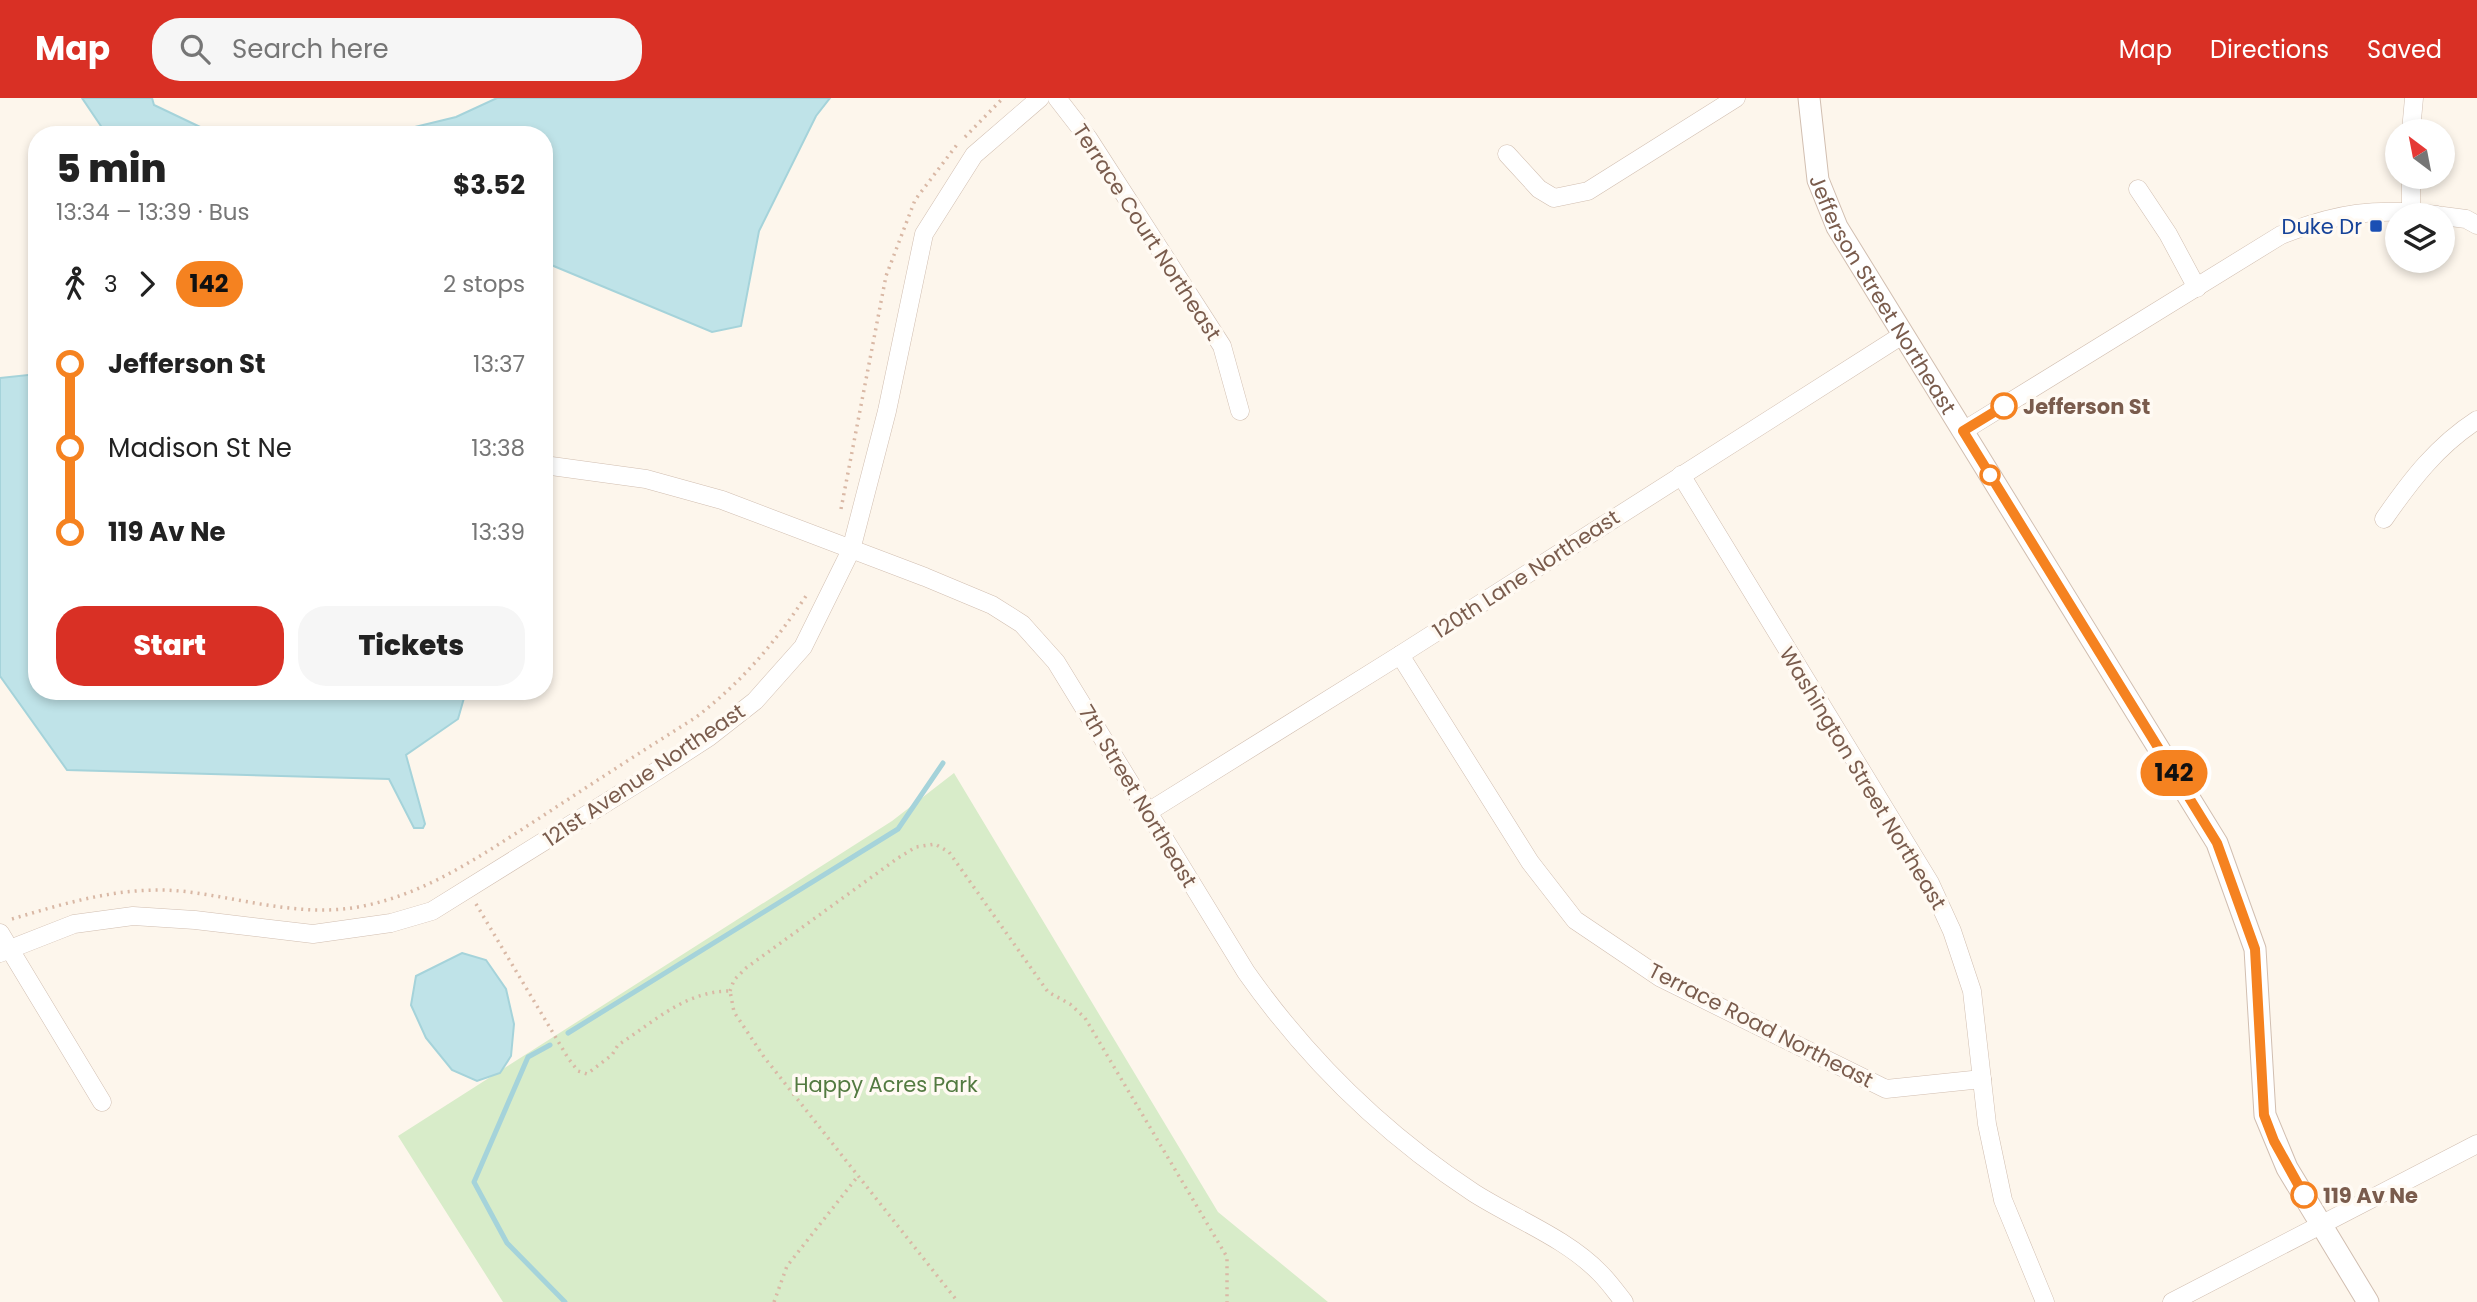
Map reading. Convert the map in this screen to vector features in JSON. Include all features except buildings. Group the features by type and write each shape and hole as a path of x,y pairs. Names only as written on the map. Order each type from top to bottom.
{"street":[{"name":"121st Avenue Northeast","path":"4,938 133,916 195,920 313,934 391,923 432,911 709,737 755,701 803,647 851,551 887,411 924,234 974,155 1040,98"},
{"name":"Terrace Court Northeast","path":"1057,98 1088,138 1222,346 1240,411"},
{"path":"1507,154 1539,189 1554,198 1588,191 1736,98"},
{"name":"Jefferson Street Northeast","path":"1809,98 1818,180 1838,227 2217,843 2255,949 2264,1115 2287,1168 2368,1302"},
{"path":"2412,119 2414,98"},
{"path":"2138,189 2168,234 2196,288"},
{"path":"1963,431 2281,235 2326,218 2385,211"},
{"path":"2455,218 2466,219 2477,225"},
{"name":"120th Lane Northeast","path":"1148,812 1904,334"},
{"path":"2384,519 2417,472 2453,435 2477,420"},
{"name":"7th Street Northeast","path":"553,468 584,468 646,478 722,500 992,605 1022,624 1056,662 1246,972 1280,1021 1318,1064 1353,1099 1415,1150 1475,1194 1566,1247 1599,1272 1624,1302"},
{"name":"Washington Street Northeast","path":"1681,475 1930,883 1952,931 1972,991 1987,1124 2003,1200 2045,1302"},
{"name":"Terrace Road Northeast","path":"1400,655 1530,862 1575,920 1661,978 1886,1089 1982,1079"},
{"path":"4,938 102,1102"},
{"path":"2172,1302 2477,1144"}],"path":[{"path":"832,543 840,516 886,276 915,201 949,153 1003,98"},
{"path":"4,938 84,898 117,892 187,891 305,912 368,905 411,892 461,868 695,718 731,689 775,643 813,586"},
{"path":"958,1302 748,1035 734,1012 730,991 734,980 746,968 898,858 916,847 935,844 950,852 1048,992 1070,1004 1085,1018 1227,1257 1227,1302"},
{"path":"468,890 568,1058 579,1071 587,1074 599,1067 618,1045 686,1000 709,991 730,991"},
{"path":"774,1302 787,1266 858,1175"}],"green space":[{"name":"Happy Acres Park","path":"954,773 1218,1212 1328,1302 503,1302 398,1136 892,821"}],"water":[{"path":"82,98 152,98 154,105 198,126 101,126"},
{"path":"497,98 830,98 816,116 759,231 741,326 712,332 553,266 553,126 419,126 456,117"},
{"path":"28,375 28,700 463,700 458,719 406,755 425,824 423,828 414,828 389,779 67,770 0,676 0,378"},
{"path":"462,953 486,960 506,989 514,1024 511,1056 500,1073 477,1081 452,1070 426,1038 411,1005 416,976"}],"waterway":[{"path":"568,1033 898,829 943,763"},
{"path":"550,1045 528,1057 474,1182 507,1243 565,1302"}],"bus line":[{"name":"142","path":"2004,406 1963,431 2217,843 2255,949 2264,1115 2287,1168 2304,1195"}],"place":[{"name":"Duke Dr","path":"2376,226"},
{"name":"Jefferson St","path":"2004,406"},
{"name":"119 Av Ne","path":"2304,1195"}]}
